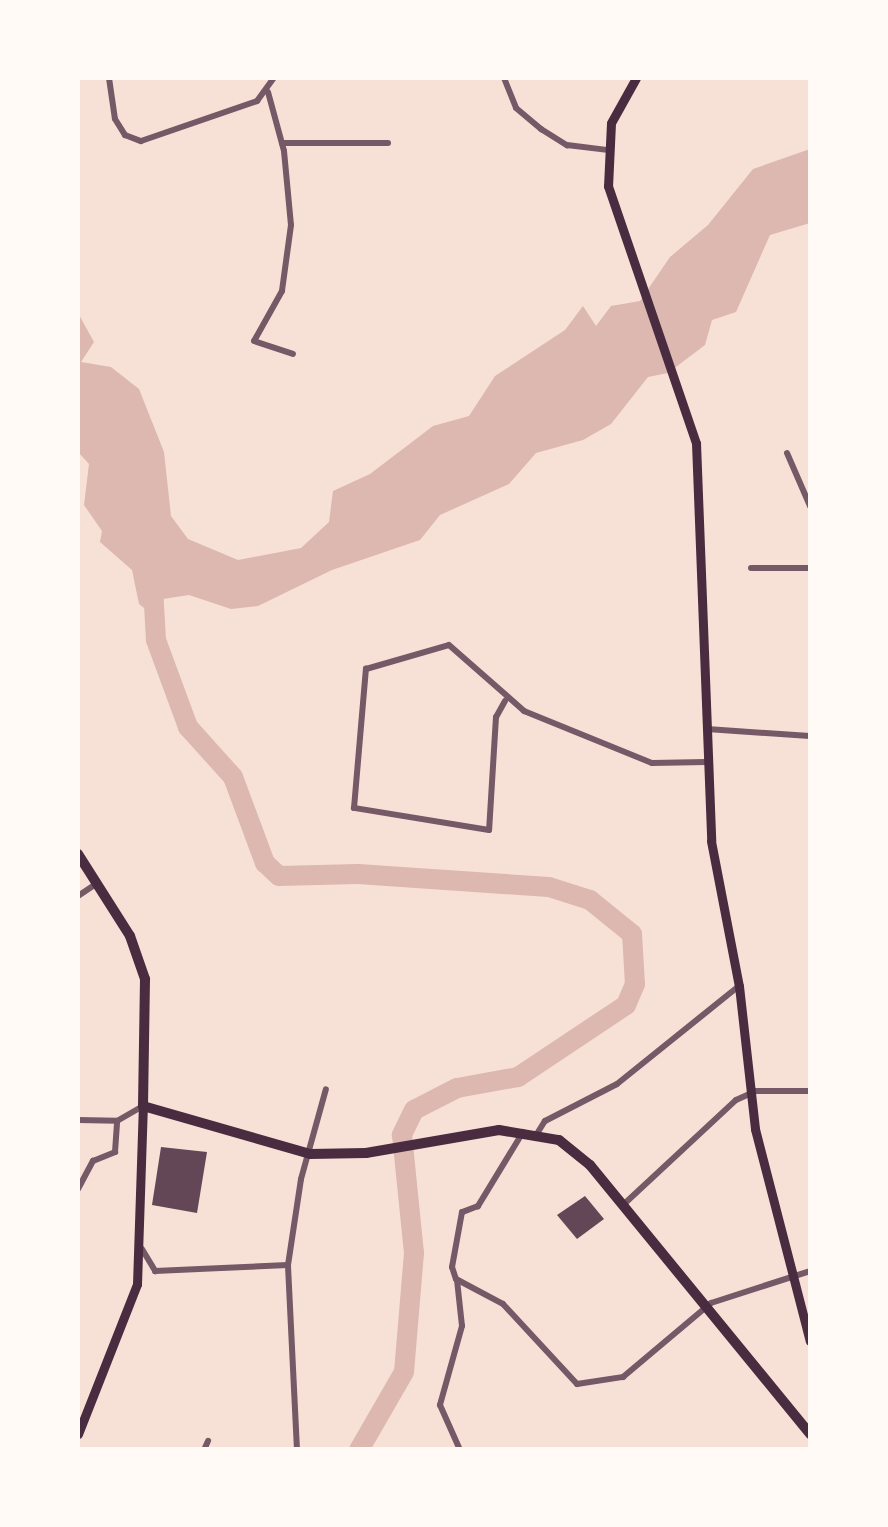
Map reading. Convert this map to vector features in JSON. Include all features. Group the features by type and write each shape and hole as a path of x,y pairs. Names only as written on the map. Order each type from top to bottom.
{"main road":[{"path":"636,78 622,96 605,150 616,215 688,408 701,494 706,762 712,841 740,986 751,1092 791,1276 810,1341"},
{"path":"78,854 130,936 145,979 142,1249 127,1318 78,1434"},
{"path":"143,1106 310,1154 366,1153 523,1130 538,1132 578,1153 810,1434"}],"street":[{"path":"109,78 115,119 125,135 142,141 268,92"},
{"path":"504,78 516,108 541,129 567,146 605,150"},
{"path":"273,80 268,92 282,143 291,225 286,279 254,341 293,354"},
{"path":"282,143 388,143"},
{"path":"786,453 810,506"},
{"path":"750,568 810,568"},
{"path":"505,701 496,718 488,830 354,808 366,669 449,645 505,701 642,760 706,762"},
{"path":"705,729 810,736"},
{"path":"78,896 97,884"},
{"path":"538,1132 545,1120 617,1084 740,986"},
{"path":"297,1450 288,1265 326,1089"},
{"path":"623,1205 751,1092 810,1091"},
{"path":"78,1120 118,1121 143,1106"},
{"path":"78,1190 88,1166 115,1152 118,1121"},
{"path":"460,1450 440,1405 462,1326 456,1279 462,1212 478,1206 523,1130"},
{"path":"142,1249 155,1271 288,1265"},
{"path":"456,1279 503,1304 577,1384 623,1377 706,1307 810,1271"}],"shaded area":[{"path":"810,149 810,223 770,235 736,312 712,320 705,345 668,373 648,377 611,424 583,440 536,453 509,484 440,515 420,540 332,570 258,606 231,609 189,595 163,599 149,612 139,604 132,570 100,542 102,531 84,505 89,464 78,452 78,313 94,342 81,362 111,367 139,389 164,452 171,516 188,539 238,560 301,548 329,522 333,491 370,474 433,426 469,416 495,376 565,330 583,306 596,326 611,306 640,301 670,257 708,225 753,169"}],"building":[{"path":"161,1147 207,1152 197,1213 152,1205"},
{"path":"585,1196 604,1219 577,1239 557,1215"}],"waterway":[{"path":"153,587 156,640 188,727 233,777 265,863 279,876 358,874 549,887 590,900 632,934 635,984 626,1005 518,1077 457,1088 414,1110 402,1135 414,1253 404,1372 359,1450"}]}
